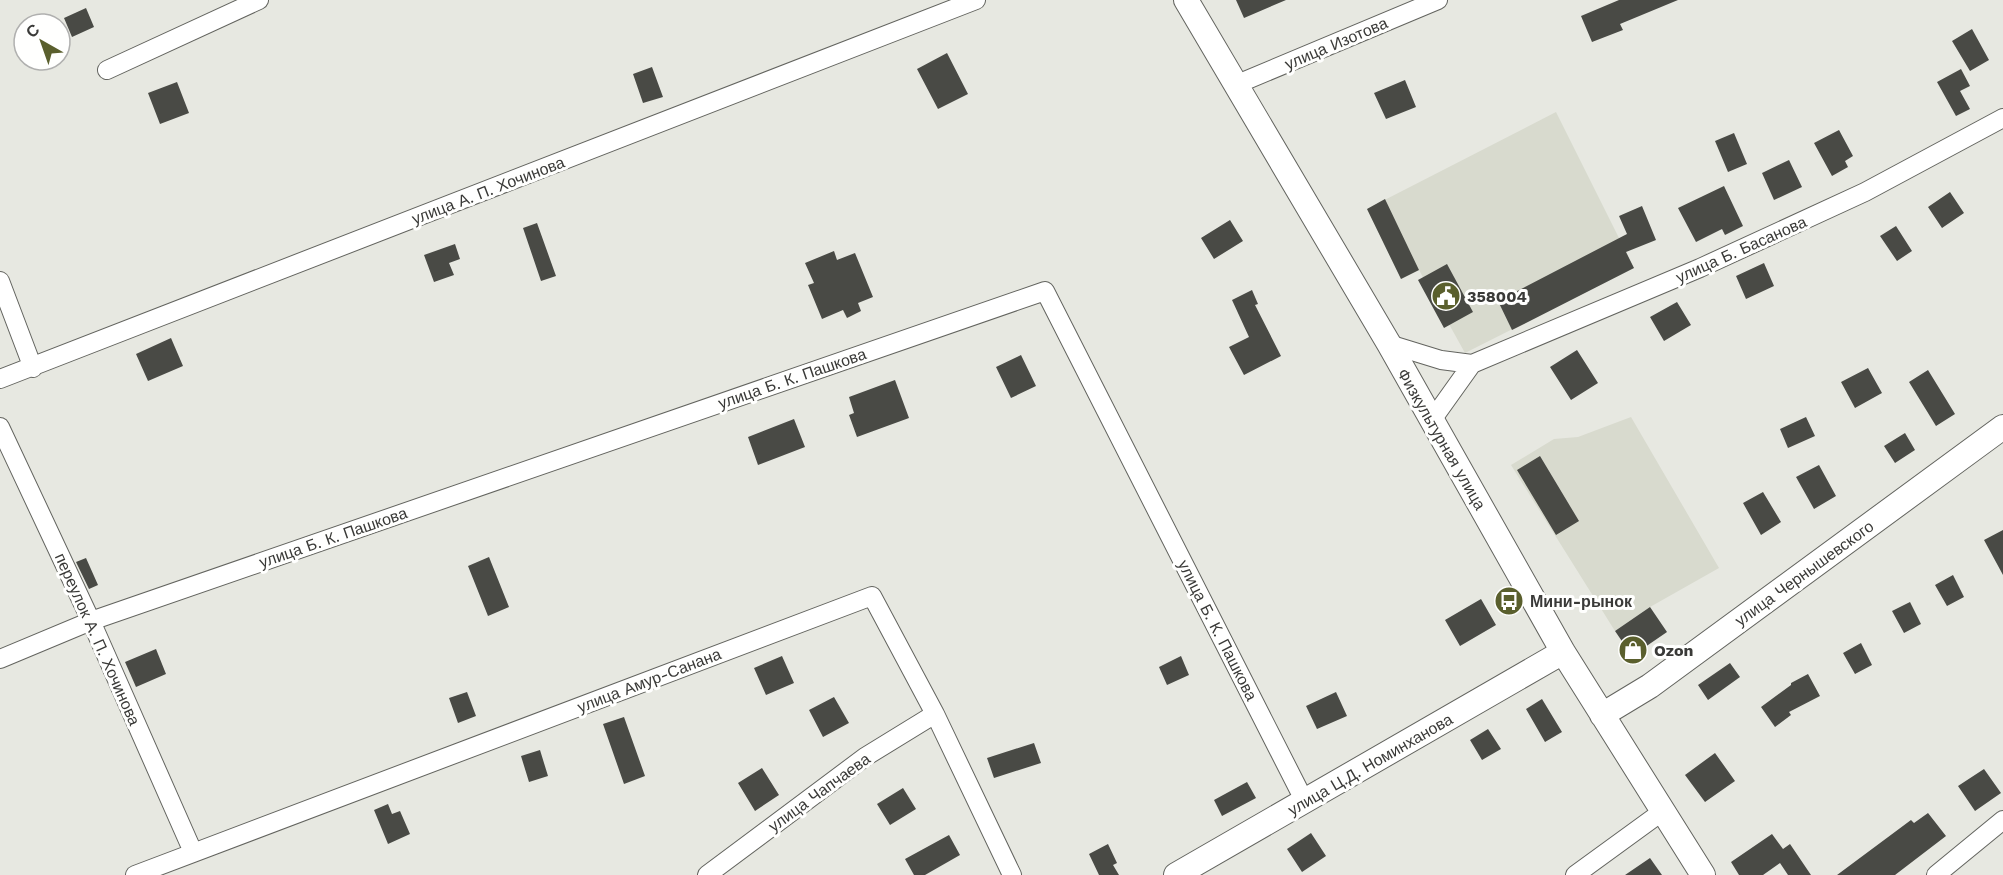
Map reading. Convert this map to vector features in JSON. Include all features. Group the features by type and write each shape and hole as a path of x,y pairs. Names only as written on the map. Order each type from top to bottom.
{"street":[{"path":"107,70 259,0"},
{"name":"улица А. П. Хочинова","path":"0,380 976,0"},
{"name":"Физкультурная улица","path":"1186,0 1389,344 1563,652 1703,875"},
{"name":"улица Изотова","path":"1235,86 1438,0"},
{"name":"улица Б. Басанова","path":"1472,364 1700,268 1854,197 2003,118"},
{"path":"0,281 33,368"},
{"name":"улица Б. К. Пашкова","path":"0,659 92,621 1045,291 1305,802"},
{"path":"1389,344 1442,360 1472,364 1432,420"},
{"name":"переулок А. П. Хочинова","path":"0,427 92,621 193,852"},
{"name":"улица Чернышевского","path":"1602,715 1650,686 2003,427"},
{"name":"улица Амур-Санана","path":"135,875 872,596 935,714 1012,875"},
{"name":"улица Ц.Д. Номинханова","path":"1176,875 1563,652"},
{"name":"улица Чапчаева","path":"707,875 865,757 935,714"},
{"path":"1575,875 1663,811"},
{"path":"1936,875 2003,820"}],"shaded area":[{"path":"1556,112 1634,268 1465,353 1419,270 1401,279 1367,209"},
{"path":"1631,417 1719,568 1650,607 1615,631 1511,465 1554,439 1578,437"}],"building":[{"path":"1236,0 1286,0 1244,18"},
{"path":"1619,0 1678,0 1620,24 1623,30 1592,42 1581,16"},
{"path":"86,8 94,27 72,37 72,14"},
{"path":"1972,29 1989,60 1970,71 1952,41"},
{"path":"947,53 968,94 938,109 917,69"},
{"path":"652,67 663,97 643,103 633,74"},
{"path":"1961,69 1970,86 1960,91 1970,109 1956,116 1937,82"},
{"path":"1405,80 1416,107 1386,119 1374,93"},
{"path":"177,82 189,113 160,124 148,93"},
{"path":"1839,130 1853,156 1845,161 1848,167 1832,176 1814,143"},
{"path":"1734,133 1747,164 1728,172 1715,141"},
{"path":"1789,160 1802,187 1774,200 1762,173"},
{"path":"1724,186 1743,226 1725,235 1722,229 1696,242 1678,208"},
{"path":"1950,192 1964,213 1942,228 1928,207"},
{"path":"1385,199 1419,270 1401,279 1367,209"},
{"path":"1642,206 1656,240 1626,252 1634,268 1512,330 1498,301 1627,234 1619,216"},
{"path":"1230,220 1243,241 1214,259 1201,238"},
{"path":"537,223 556,276 541,281 523,228"},
{"path":"1896,226 1912,251 1897,261 1880,236"},
{"path":"455,244 460,259 449,263 454,275 434,282 424,255"},
{"path":"834,251 837,260 855,253 873,297 858,303 861,311 847,318 843,310 822,319 808,285 814,283 805,263"},
{"path":"1764,263 1774,286 1746,299 1736,276"},
{"name":"358004","path":"1447,264 1473,312 1444,328 1418,280"},
{"path":"1252,290 1258,304 1255,305 1281,356 1244,375 1229,347 1249,337 1232,300"},
{"path":"1677,302 1691,325 1664,341 1650,317"},
{"path":"171,338 183,366 148,381 136,354"},
{"path":"1577,350 1598,383 1571,400 1550,367"},
{"path":"1021,355 1036,386 1011,398 996,367"},
{"path":"1868,368 1882,393 1855,408 1841,382"},
{"path":"1928,370 1955,414 1936,426 1909,382"},
{"path":"895,380 909,418 857,437 849,415 854,413 849,397"},
{"path":"1806,417 1815,436 1788,448 1780,429"},
{"path":"794,419 805,447 758,465 748,437"},
{"path":"1905,433 1915,450 1895,463 1884,446"},
{"path":"1540,456 1579,521 1556,535 1517,470"},
{"path":"1819,465 1836,496 1814,509 1796,477"},
{"path":"1763,492 1781,522 1761,535 1743,503"},
{"path":"2003,530 2003,575 1984,540"},
{"path":"489,557 509,607 488,616 468,566"},
{"path":"86,558 98,585 89,589 76,562"},
{"path":"1953,575 1964,597 1947,606 1935,585"},
{"path":"1481,599 1496,625 1460,646 1445,620"},
{"path":"1910,602 1921,624 1904,633 1892,611"},
{"path":"1650,607 1667,632 1632,656 1615,631"},
{"path":"1861,643 1872,665 1855,674 1843,653"},
{"path":"156,649 166,674 136,687 125,662"},
{"path":"782,656 794,683 766,695 754,668"},
{"path":"1181,656 1189,675 1167,685 1159,667"},
{"path":"1730,663 1740,677 1708,700 1698,685"},
{"path":"1808,674 1820,696 1789,712 1791,715 1775,727 1761,707 1791,683"},
{"path":"467,692 476,716 458,723 449,698"},
{"path":"1336,692 1347,716 1317,729 1306,706"},
{"path":"834,697 849,723 823,737 809,710"},
{"path":"1542,699 1562,732 1545,742 1526,709"},
{"path":"624,717 645,776 624,784 603,724"},
{"path":"1488,729 1501,749 1482,760 1470,740"},
{"path":"1034,743 1041,763 994,778 987,758"},
{"path":"540,750 548,776 529,782 521,756"},
{"path":"1715,753 1735,781 1705,802 1685,775"},
{"path":"762,768 779,795 755,811 738,783"},
{"path":"1984,769 2001,793 1975,811 1958,786"},
{"path":"1247,782 1256,798 1222,816 1214,800"},
{"path":"903,788 916,809 890,825 877,804"},
{"path":"388,804 392,814 400,811 410,834 388,844 374,810"},
{"path":"1928,813 1946,836 1895,875 1837,875 1911,820 1914,823"},
{"path":"1311,833 1326,856 1302,872 1287,849"},
{"path":"1772,834 1783,849 1790,844 1811,875 1788,875 1780,863 1763,875 1739,875 1731,862"},
{"path":"949,835 960,855 925,875 914,875 905,859"},
{"path":"1108,844 1117,863 1113,865 1119,875 1099,875 1089,854"},
{"path":"1650,858 1662,875 1625,875"}],"place":[{"name":"358004","path":"1446,296"},
{"name":"Мини-рынок","path":"1509,601"},
{"name":"Ozon","path":"1633,650"}]}
